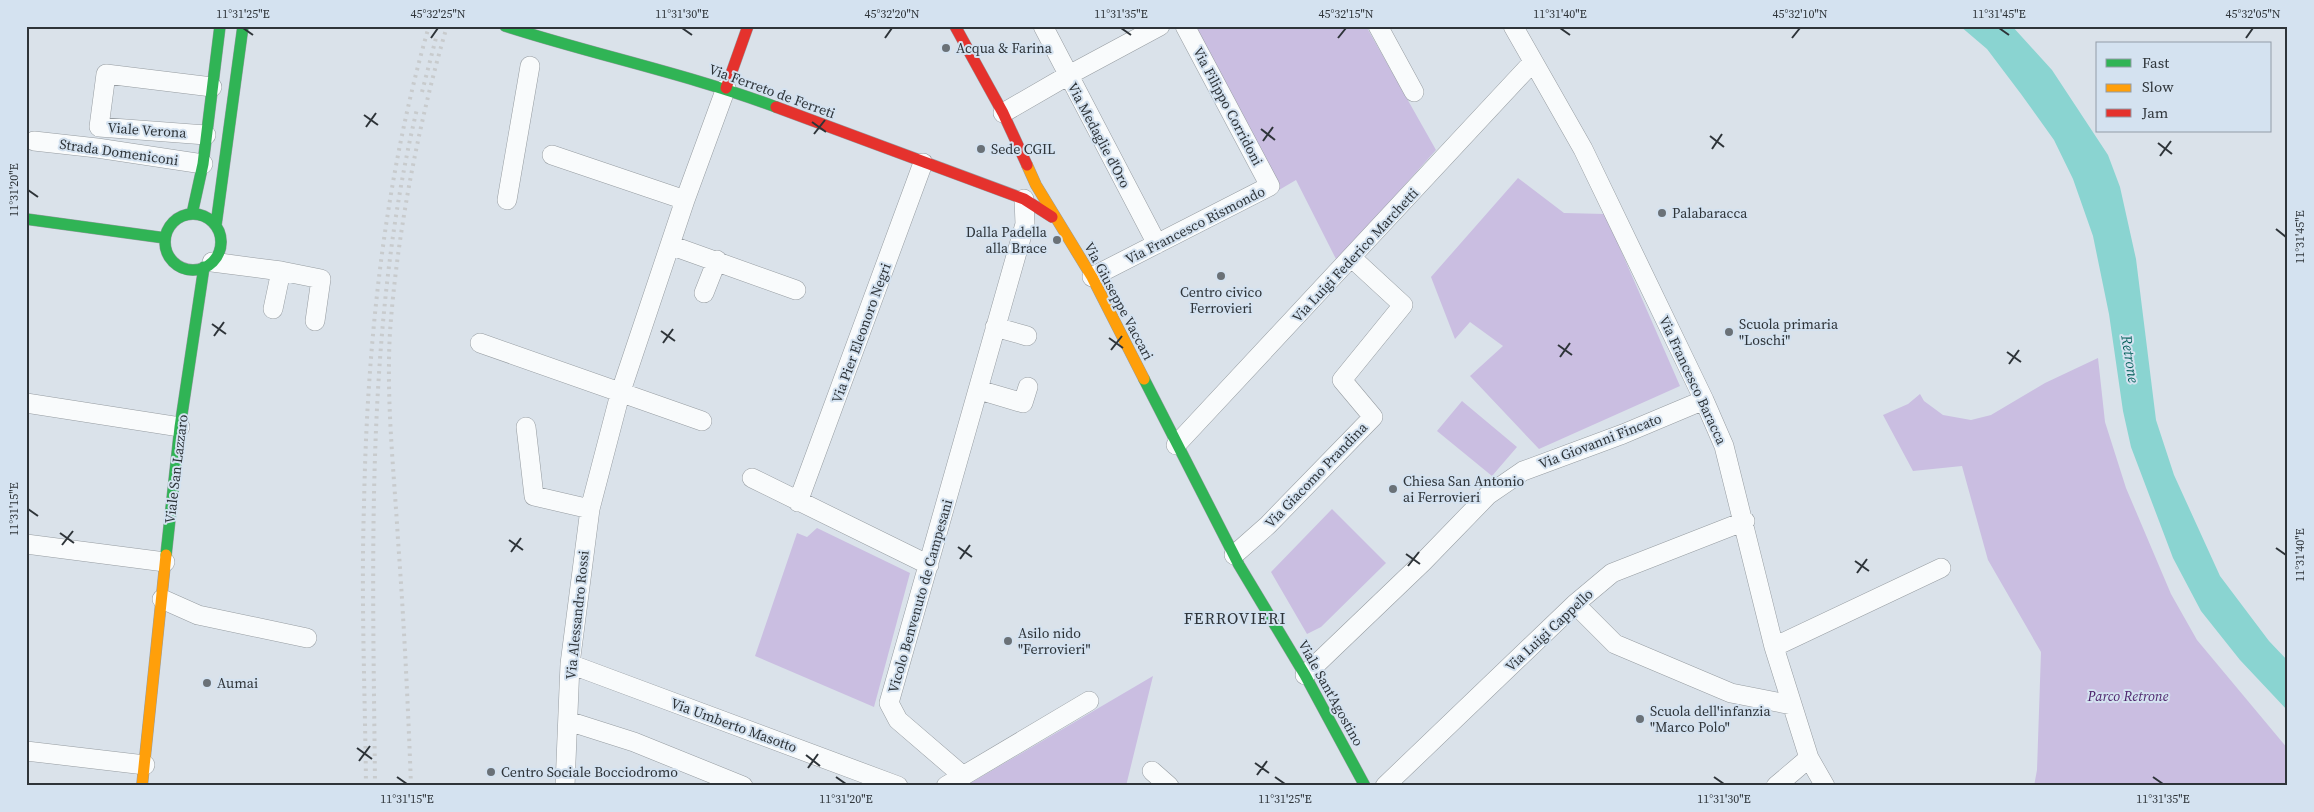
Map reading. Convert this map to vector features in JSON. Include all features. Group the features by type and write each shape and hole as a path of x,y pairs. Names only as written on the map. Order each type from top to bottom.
{"main road":[{"name":"Viale Verona","path":"192,214 203,164 220,26"},
{"path":"216,225 204,216 192,214 176,220 169,227 165,238 166,250 173,261 189,278 208,265 220,248 221,242 216,225 243,26"},
{"name":"Via Ferreto de Ferreti","path":"505,26 567,46 726,88 924,164 1030,192 1056,220"},
{"name":"Via Alessandro Rossi","path":"726,88 748,26"},
{"name":"Via Giuseppe Vaccari","path":"956,26 1004,113 1030,192 1056,220 1092,277 1236,560"},
{"path":"26,219 165,238"},
{"name":"Viale San Lazzaro","path":"142,786 162,598 164,562 180,427 208,265"},
{"name":"Viale San Lazzaro","path":"189,278 194,341"},
{"name":"Viale Sant'Agostino","path":"1236,560 1305,675 1365,786"}],"street":[{"name":"Via Medaglie d'Oro","path":"1042,26 1157,244"},
{"path":"1004,113 1067,76 1132,33 1160,26"},
{"name":"Via Filippo Corridoni","path":"1185,26 1270,186"},
{"path":"1378,26 1414,92"},
{"name":"Via Francesco Baracca","path":"1513,26 1532,63 1584,149 1704,400 1724,446 1774,647 1809,758 1825,786"},
{"name":"Via Luigi Federico Marchetti","path":"1176,445 1532,63"},
{"path":"507,200 530,66"},
{"name":"Viale Verona","path":"206,135 99,127 106,74 212,87"},
{"name":"Via Alessandro Rossi","path":"565,786 570,664 590,509 620,394 685,200 726,88"},
{"name":"Strada Domeniconi","path":"34,141 97,148 203,164"},
{"path":"552,155 685,200"},
{"name":"Via Pier Eleonoro Negri","path":"798,502 924,164"},
{"name":"Via Francesco Rismondo","path":"1092,277 1270,186"},
{"name":"Vicolo Benvenuto de Campesani","path":"962,775 898,720 889,704 980,390 995,327 1025,224 1030,192"},
{"path":"670,245 717,260 796,290"},
{"name":"Via Giacomo Prandina","path":"1236,560 1373,417 1342,380 1403,305 1352,258"},
{"path":"704,293 717,260"},
{"path":"208,265 281,271 320,279 315,321"},
{"path":"273,309 281,271"},
{"path":"995,327 1027,336"},
{"path":"480,343 620,394 702,421"},
{"path":"980,390 1023,403 1028,388"},
{"name":"Via Giovanni Fincato","path":"1305,675 1423,562 1488,495 1523,470 1623,434 1704,400"},
{"path":"26,403 180,427"},
{"path":"526,426 534,496 590,509"},
{"path":"752,478 929,564"},
{"name":"Via Luigi Cappello","path":"1385,786 1575,604 1612,573 1744,521"},
{"path":"26,544 164,562"},
{"path":"1774,647 1941,568"},
{"path":"162,598 198,615 307,638"},
{"path":"1575,604 1614,644 1731,693 1792,705"},
{"name":"Via Umberto Masotto","path":"570,664 898,786"},
{"path":"946,786 1089,701"},
{"path":"568,721 634,742 743,786"},
{"path":"26,751 144,765"},
{"path":"1776,786 1809,758"},
{"path":"1152,771 1169,786"}],"green space":[{"path":"1191,26 1366,26 1436,150 1337,261 1296,180 1279,190"},
{"path":"1518,178 1564,213 1605,214 1680,386 1539,449 1470,376 1503,346 1470,322 1455,339 1431,277"},
{"name":"Parco Retrone","path":"2098,358 2105,422 2126,488 2171,594 2197,640 2288,749 2288,786 2034,786 2037,770 2041,652 1988,560 1962,466 1913,471 1883,415 1908,404 1920,394 1924,401 1943,415 1971,420 1991,415 2045,383"},
{"path":"1462,401 1517,447 1492,476 1437,431"},
{"path":"1332,509 1386,563 1321,627 1307,634 1271,572"},
{"path":"817,528 910,573 874,707 755,656 797,533 807,537"},
{"path":"1153,676 1126,786 969,784"}],"water":[{"name":"Retrone","path":"1960,26 2012,26 2052,70 2108,155 2120,187 2136,259 2156,420 2174,475 2220,576 2269,641 2288,661 2288,711 2240,660 2201,611 2173,558 2131,447 2123,411 2109,314 2093,236 2073,179 2054,140 2021,94 1987,49"}],"railway":[{"path":"366,786 363,540 369,384 374,324 389,203 413,84 429,26"},
{"path":"411,786 404,632 390,410 390,332 398,256 411,178 427,100 447,26"},
{"path":"422,92 437,34"},
{"path":"375,786 373,531 380,361 388,276 400,192 417,109"}],"traffic: fast":[{"path":"192,214 203,164 220,26"},
{"path":"216,225 243,26"},
{"path":"505,26 709,84 776,107"},
{"path":"193,214 204,216 213,222 219,231 221,242 219,253 213,262 204,268 193,270 182,268 173,262 167,253 165,242 167,231 173,222 182,216 193,214"},
{"path":"26,219 165,238"},
{"path":"166,555 180,427 204,267"},
{"path":"1144,379 1239,565 1305,675 1365,786"}],"traffic: slow":[{"path":"1027,165 1036,185 1092,277 1144,379"},
{"path":"142,786 166,555"}],"traffic: jam":[{"path":"726,88 748,26"},
{"path":"955,26 1003,113 1027,165"},
{"path":"776,107 1024,199 1052,217"}],"place":[{"name":"Acqua & Farina","path":"946,48"},
{"name":"Sede CGIL","path":"981,149"},
{"name":"Palabaracca","path":"1662,213"},
{"name":"Dalla Padella alla Brace","path":"1057,240"},
{"name":"Centro civico Ferrovieri","path":"1221,276"},
{"name":"Scuola primaria \"Loschi\"","path":"1729,332"},
{"name":"Chiesa San Antonio ai Ferrovieri","path":"1393,489"},
{"name":"Asilo nido \"Ferrovieri\"","path":"1008,641"},
{"name":"Aumai","path":"207,683"},
{"name":"Scuola dell'infanzia \"Marco Polo\"","path":"1640,719"},
{"name":"Centro Sociale Bocciodromo","path":"491,772"}],"district":[{"name":"FERROVIERI","path":"1235,618"}]}
